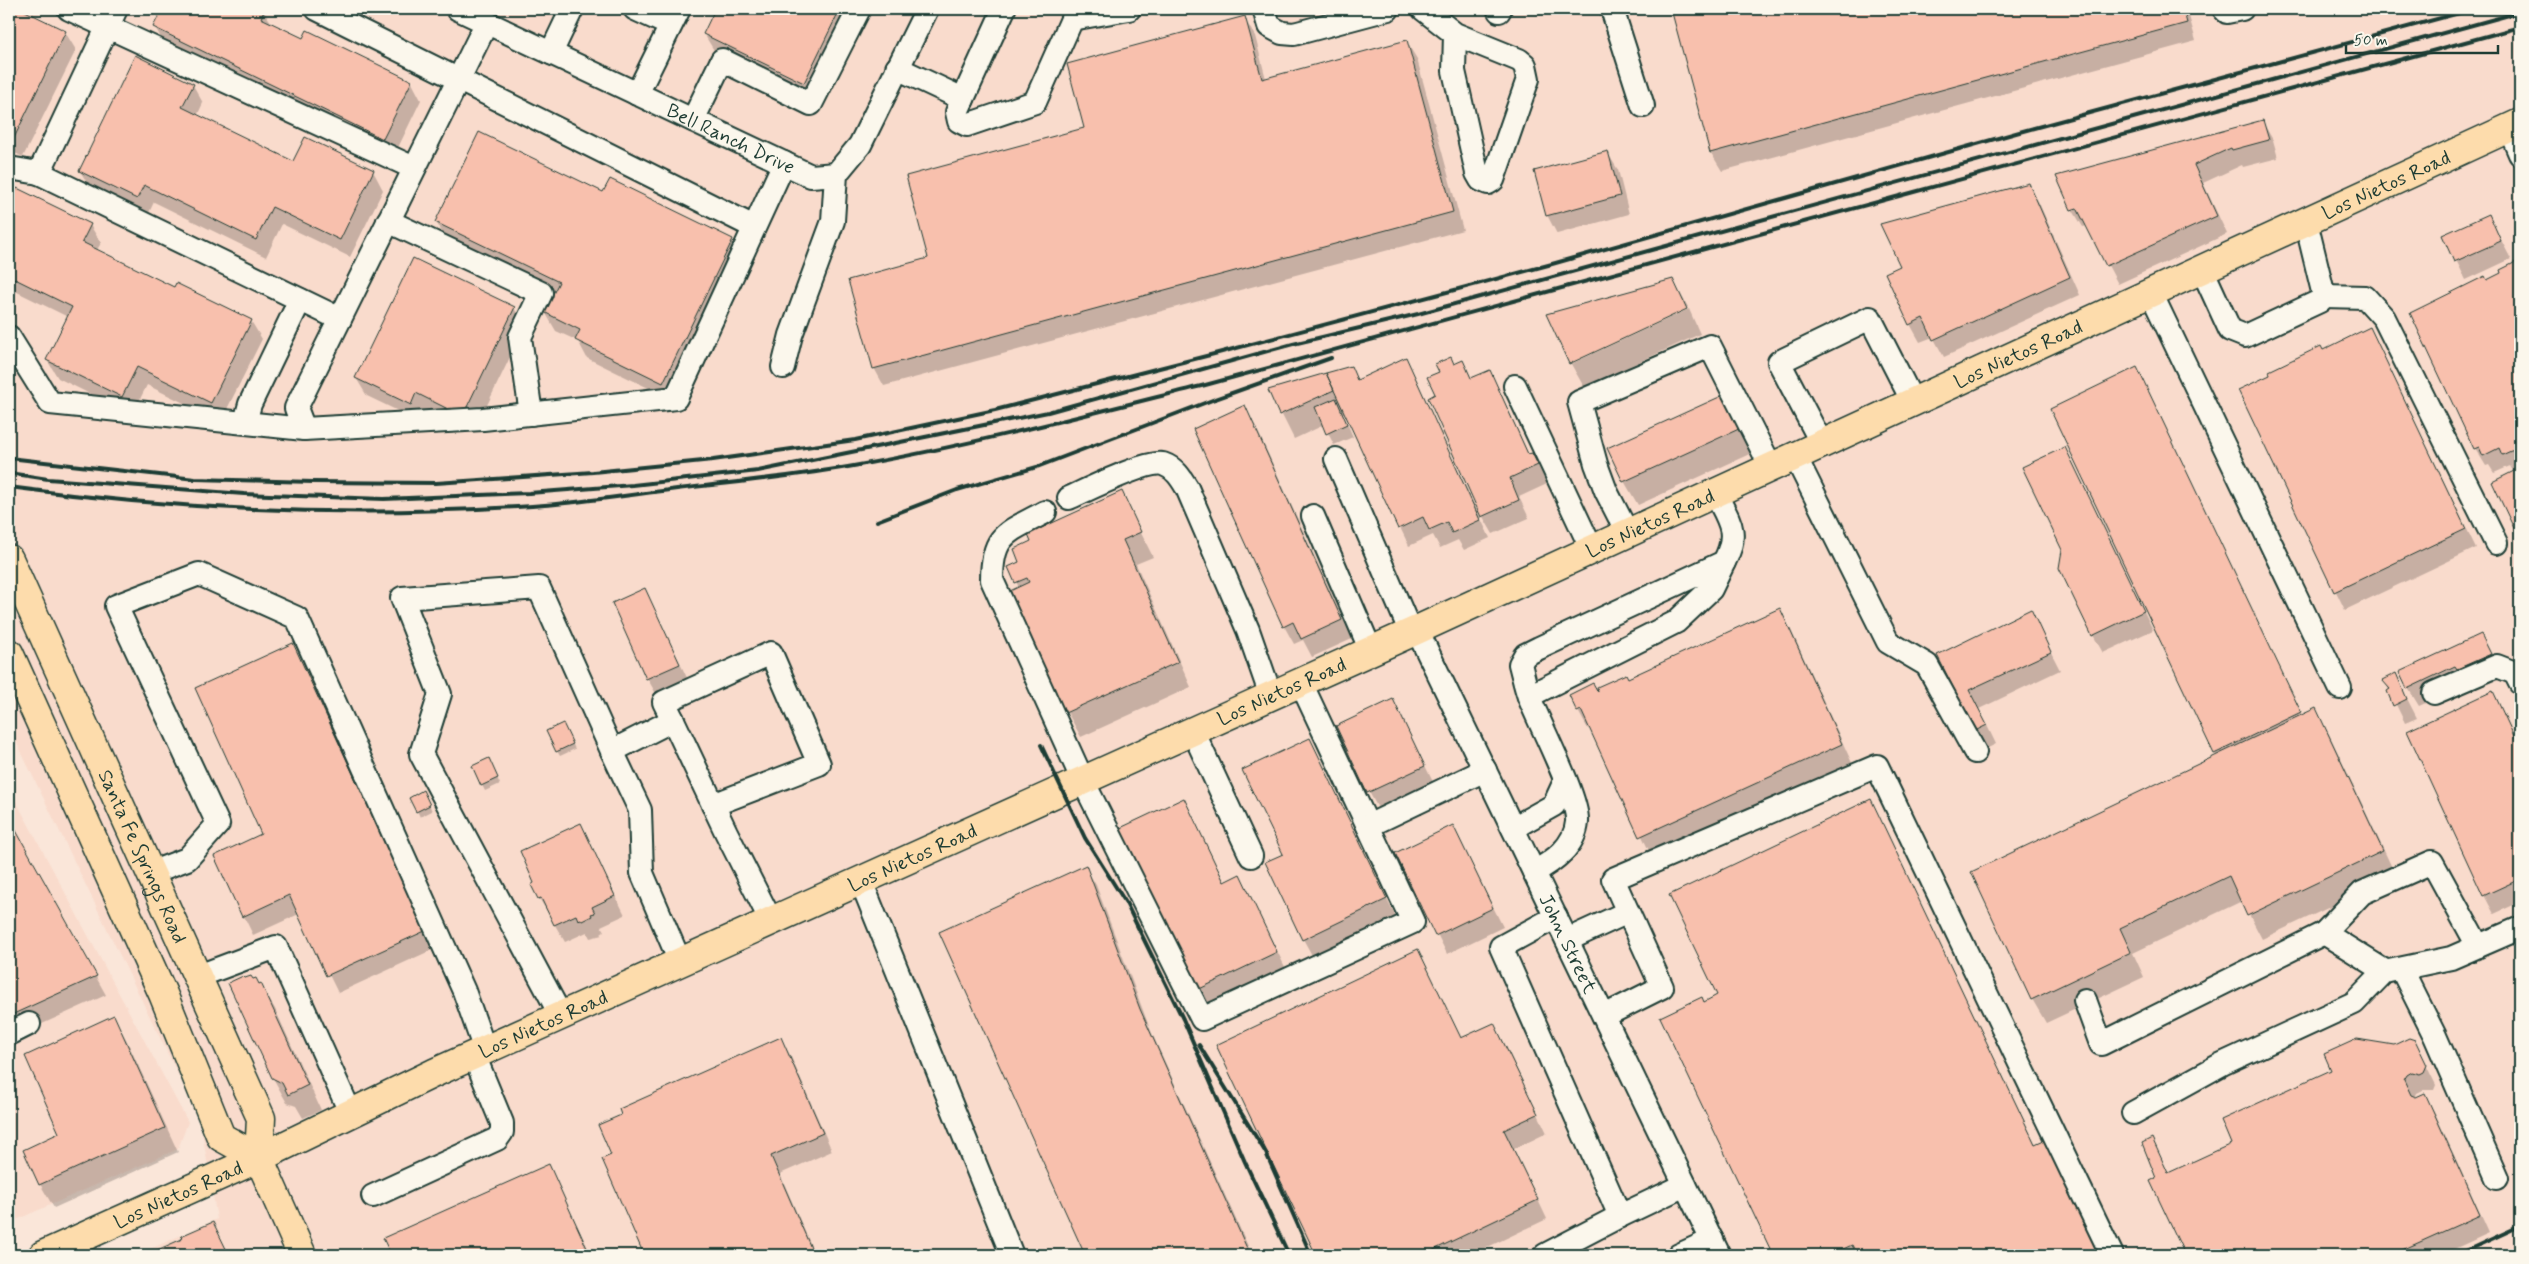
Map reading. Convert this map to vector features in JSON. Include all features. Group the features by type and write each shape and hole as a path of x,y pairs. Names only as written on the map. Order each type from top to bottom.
{"main road":[{"name":"Los Nietos Road","path":"43,1255 259,1158 350,1112 480,1052 1414,632 2515,126"},
{"name":"Santa Fe Springs Road","path":"9,559 261,1118 259,1158 302,1255"},
{"name":"Santa Fe Springs Road","path":"9,652 163,994 221,1137 259,1158"},
{"path":"115,887 150,873"}],"street":[{"path":"69,9 112,17 414,168"},
{"path":"317,9 754,227"},
{"name":"Bell Ranch Drive","path":"458,9 492,19 551,53 811,176 836,174"},
{"path":"551,53 572,9"},
{"path":"635,9 674,17 638,94"},
{"path":"693,120 722,60 812,104 859,9"},
{"path":"783,367 791,335 833,221 836,174 860,145 927,9"},
{"path":"1004,9 957,112 959,121 967,125 1035,102 1075,14 1130,9"},
{"path":"1264,9 1269,26 1282,33 1294,34 1388,9"},
{"path":"1423,9 1455,34 1518,60 1528,72 1525,88 1493,180 1488,183 1481,180 1474,164 1454,71 1455,34"},
{"path":"1612,9 1643,106"},
{"path":"2224,9 2228,12 2242,9"},
{"path":"39,174 112,17"},
{"path":"304,428 296,408 414,168 492,19"},
{"path":"898,68 964,99"},
{"path":"2515,126 2520,154"},
{"path":"9,337 50,403 304,428 483,419 676,398 784,163"},
{"path":"9,168 39,174 340,319"},
{"path":"388,222 541,293 520,337 531,414"},
{"path":"2306,222 2324,296"},
{"path":"2202,269 2230,330 2245,336 2320,301 2324,296"},
{"path":"2151,293 2340,688"},
{"path":"2324,296 2365,297 2384,318 2496,543"},
{"path":"245,422 250,404 300,300"},
{"path":"1822,444 1779,362 1870,318 1912,402"},
{"path":"1628,534 1606,490 1596,464 1579,402 1710,346 1770,467"},
{"path":"1515,386 1592,550"},
{"path":"1795,456 1888,642 1927,665 1975,752"},
{"name":"John Street","path":"1336,458 1414,632 1485,770 1716,1248"},
{"path":"1069,498 1146,466 1161,464 1175,471 1187,488 1248,630 1271,696"},
{"path":"1529,696 1676,622 1711,589 1733,545 1732,529 1715,493"},
{"path":"1045,512 1002,535 992,559 992,580 1083,781 1202,1019 1413,922 1301,683"},
{"path":"1313,516 1371,651"},
{"path":"1534,872 1563,853 1577,822 1565,781 1529,696 1520,664 1525,655 1724,562"},
{"path":"150,873 187,860 218,824 116,606 199,574 297,618 464,991 502,1123 502,1132 497,1139 373,1196"},
{"path":"561,1016 421,754 440,694 402,598 539,588 640,810 642,873 680,962"},
{"path":"713,805 819,764 770,653 664,702 713,805 771,921"},
{"path":"2434,692 2497,666 2515,673 2520,683"},
{"path":"612,751 673,720"},
{"path":"1193,731 1251,856"},
{"path":"1604,1016 1662,988 1613,879 1877,766 2112,1255"},
{"path":"1368,826 1485,770"},
{"path":"1513,828 1554,805 1565,781"},
{"path":"2085,1000 2101,1044 2324,934 2362,893 2432,862 2478,946"},
{"path":"861,881 1012,1255"},
{"path":"1567,940 1628,912"},
{"path":"1556,917 1501,947 1620,1216"},
{"path":"2133,1113 2222,1064 2354,1003 2394,970 2451,958 2520,928"},
{"path":"2324,934 2394,970 2434,1036 2497,1178"},
{"path":"196,977 276,947 350,1112"},
{"path":"9,1034 29,1024"},
{"path":"1544,1255 1685,1184"},
{"path":"1679,1255 1716,1248"}],"shaded area":[{"path":"9,9 2520,9 2520,1255 137,1255 217,1219 200,1120 9,727"},
{"path":"9,788 188,1122 178,1149 9,1223"}],"building":[{"path":"9,9 21,9 66,31 13,140 9,138"},
{"path":"162,9 265,9 261,18 303,38 307,30 412,81 383,139 153,27"},
{"path":"715,9 840,9 804,83 703,34"},
{"path":"1671,9 2183,9 2187,23 1710,153"},
{"path":"1245,16 1262,79 1407,40 1453,212 873,369 848,280 928,258 906,176 1084,128 1067,64"},
{"path":"135,55 194,84 182,107 293,161 305,137 374,170 340,240 272,207 256,240 144,185 137,199 79,171"},
{"path":"2263,120 2269,140 2232,150 2231,148 2194,165 2217,216 2106,266 2077,208 2071,210 2056,176"},
{"path":"479,132 603,192 610,179 733,239 663,383 575,340 580,330 544,312 559,282 435,222"},
{"path":"1608,151 1620,196 1546,216 1534,171"},
{"path":"2029,183 2070,277 1933,340 1923,318 1909,325 1885,273 1900,266 1880,224"},
{"path":"17,188 91,224 82,242 174,287 176,283 252,320 211,403 137,367 122,397 46,360 72,307 9,276 9,205"},
{"path":"2489,214 2501,241 2454,262 2442,235"},
{"path":"413,258 515,307 467,407 454,412 416,393 411,405 355,378"},
{"path":"2520,260 2520,427 2518,428 2520,447 2502,455 2499,448 2483,456 2479,447 2474,449 2410,313 2485,276 2487,280 2501,273 2500,270"},
{"path":"1673,279 1687,309 1569,364 1546,314"},
{"path":"2370,327 2466,529 2334,592 2238,390 2270,375 2269,371 2321,346 2323,350"},
{"path":"1406,357 1480,520 1452,533 1447,522 1429,530 1423,517 1398,529 1326,373 1351,366 1357,380"},
{"path":"1451,357 1454,364 1463,360 1471,378 1490,370 1528,454 1532,453 1538,465 1510,478 1519,500 1481,517 1428,398 1435,394 1427,377 1439,372 1435,364"},
{"path":"2137,367 2301,712 2214,754 2050,409"},
{"path":"1326,373 1334,390 1279,415 1268,390"},
{"path":"1726,394 1741,428 1623,482 1607,448"},
{"path":"1336,398 1347,424 1326,434 1315,407"},
{"path":"1245,405 1342,620 1301,639 1293,622 1283,627 1193,429"},
{"path":"2065,447 2144,611 2092,636 2059,568 2062,550 2022,467"},
{"path":"2520,468 2520,541 2492,482"},
{"path":"1122,491 1141,532 1123,540 1178,662 1065,713 1010,591 1029,582 1027,578 1015,583 1008,567 1019,562 1014,549 1031,541 1028,534"},
{"path":"645,588 680,664 646,679 612,603"},
{"path":"1780,608 1842,744 1639,837 1581,710 1577,712 1569,695 1593,683 1598,692 1597,687 1626,674 1628,678"},
{"path":"2031,609 2051,652 1969,690 1987,725 1975,731 1937,655"},
{"path":"2481,634 2491,654 2457,669 2455,666 2407,689 2399,672"},
{"path":"293,643 425,931 326,976 289,895 242,917 214,856 261,834 195,688"},
{"path":"2396,673 2407,699 2393,706 2387,691 2390,689 2382,680"},
{"path":"2493,691 2520,749 2520,879 2483,896 2407,731"},
{"path":"1393,699 1425,766 1367,793 1336,726"},
{"path":"2316,708 2383,851 2247,916 2229,876 2120,928 2131,952 2031,1000 1971,872"},
{"path":"563,723 573,744 556,752 546,731"},
{"path":"1310,738 1387,899 1302,940 1265,862 1283,854 1242,770"},
{"path":"489,758 498,778 481,786 472,766"},
{"path":"423,790 430,805 416,812 409,798"},
{"path":"1184,798 1224,882 1240,874 1277,952 1193,992 1116,830"},
{"path":"1871,799 2035,1144 2053,1136 2109,1255 1857,1255 1852,1245 1830,1255 1773,1255 1660,1017 1702,997 1704,1002 1717,995 1669,895"},
{"path":"9,818 97,976 9,1016"},
{"path":"581,823 615,896 592,907 595,913 582,921 581,919 578,920 576,915 554,925 541,898 538,899 531,885 534,883 520,851"},
{"path":"1453,825 1493,908 1435,936 1395,853"},
{"path":"1086,865 1140,1009 1250,1255 1085,1255 939,932"},
{"path":"1418,949 1461,1038 1494,1023 1538,1114 1504,1130 1538,1200 1423,1255 1316,1255 1216,1045"},
{"path":"243,976 245,978 251,976 253,979 256,978 259,984 261,983 308,1085 288,1095 282,1083 272,1078 228,983"},
{"path":"114,1015 165,1128 39,1185 23,1150 59,1133 25,1056"},
{"path":"781,1037 823,1133 771,1156 814,1255 644,1255 602,1159 611,1155 598,1125 621,1115 619,1109"},
{"path":"2409,1038 2415,1040 2427,1065 2424,1072 2420,1074 2412,1072 2404,1080 2411,1095 2416,1097 2425,1093 2480,1215 2391,1255 2185,1255 2150,1181 2156,1178 2142,1143 2152,1138 2168,1173 2231,1144 2221,1120 2331,1070 2324,1054 2357,1039 2394,1045"},
{"path":"549,1164 590,1255 391,1255 383,1238"},
{"path":"213,1222 229,1255 146,1255 182,1239 181,1236"}],"railway":[{"path":"9,458 195,479 436,483 593,472 713,460 855,440 995,410 1218,353 1552,264 2023,131 2474,9"},
{"path":"9,473 48,479 244,494 384,499 529,493 633,485 758,471 1048,412 1293,344 1418,314 2520,12"},
{"path":"9,487 139,502 270,510 401,511 467,509 568,503 791,476 903,457 991,438 1209,384 2520,27"},
{"path":"877,521 957,490 1037,467 1215,399 1331,358"},
{"path":"1041,745 1085,838 1126,903 1183,1019 1245,1162 1289,1255"},
{"path":"1199,1045 1266,1153 1311,1255"},
{"path":"2457,1255 2520,1226"}]}
